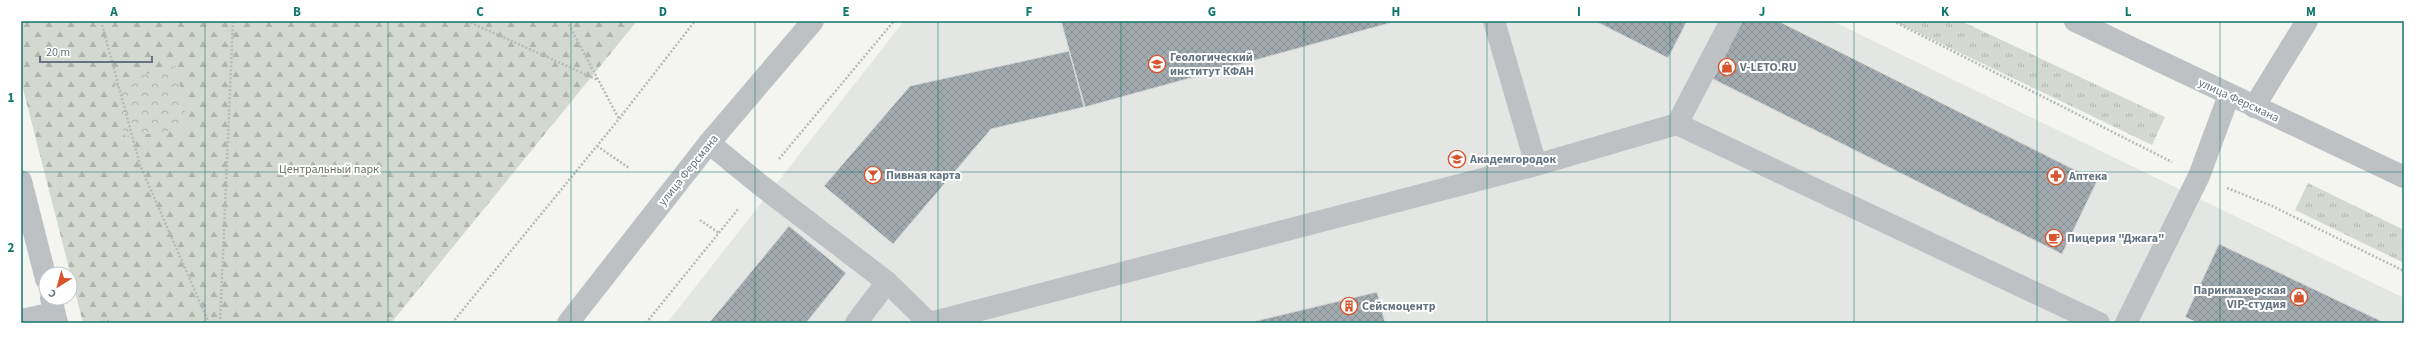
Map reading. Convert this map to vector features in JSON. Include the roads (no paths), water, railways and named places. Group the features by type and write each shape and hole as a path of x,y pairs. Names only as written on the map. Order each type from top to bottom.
{"street":[{"name":"улица Ферсмана","path":"568,323 709,143 813,21"},
{"path":"1494,21 1536,165"},
{"path":"1677,124 1731,21"},
{"name":"улица Ферсмана","path":"2075,21 2404,177"},
{"path":"2254,106 2307,21"},
{"path":"2126,323 2199,176 2229,95"},
{"path":"709,143 759,184 887,282 930,323 1536,165 1677,124 2099,323"},
{"path":"21,181 43,266"},
{"path":"856,323 887,282"},
{"path":"21,320 54,311"}],"place":[{"name":"Геологический институт КФАН","path":"1157,64"},
{"name":"V-LETO.RU","path":"1727,67"},
{"name":"Академгородок","path":"1457,159"},
{"name":"Пивная карта","path":"873,175"},
{"name":"Аптека","path":"2056,176"},
{"name":"Пицерия \"Джага\"","path":"2054,238"},
{"name":"Парикмахерская VIP-студия","path":"2299,297"},
{"name":"Сейсмоцентр","path":"1349,306"}],"park label":[{"name":"Центральный парк","path":"329,169"}]}
